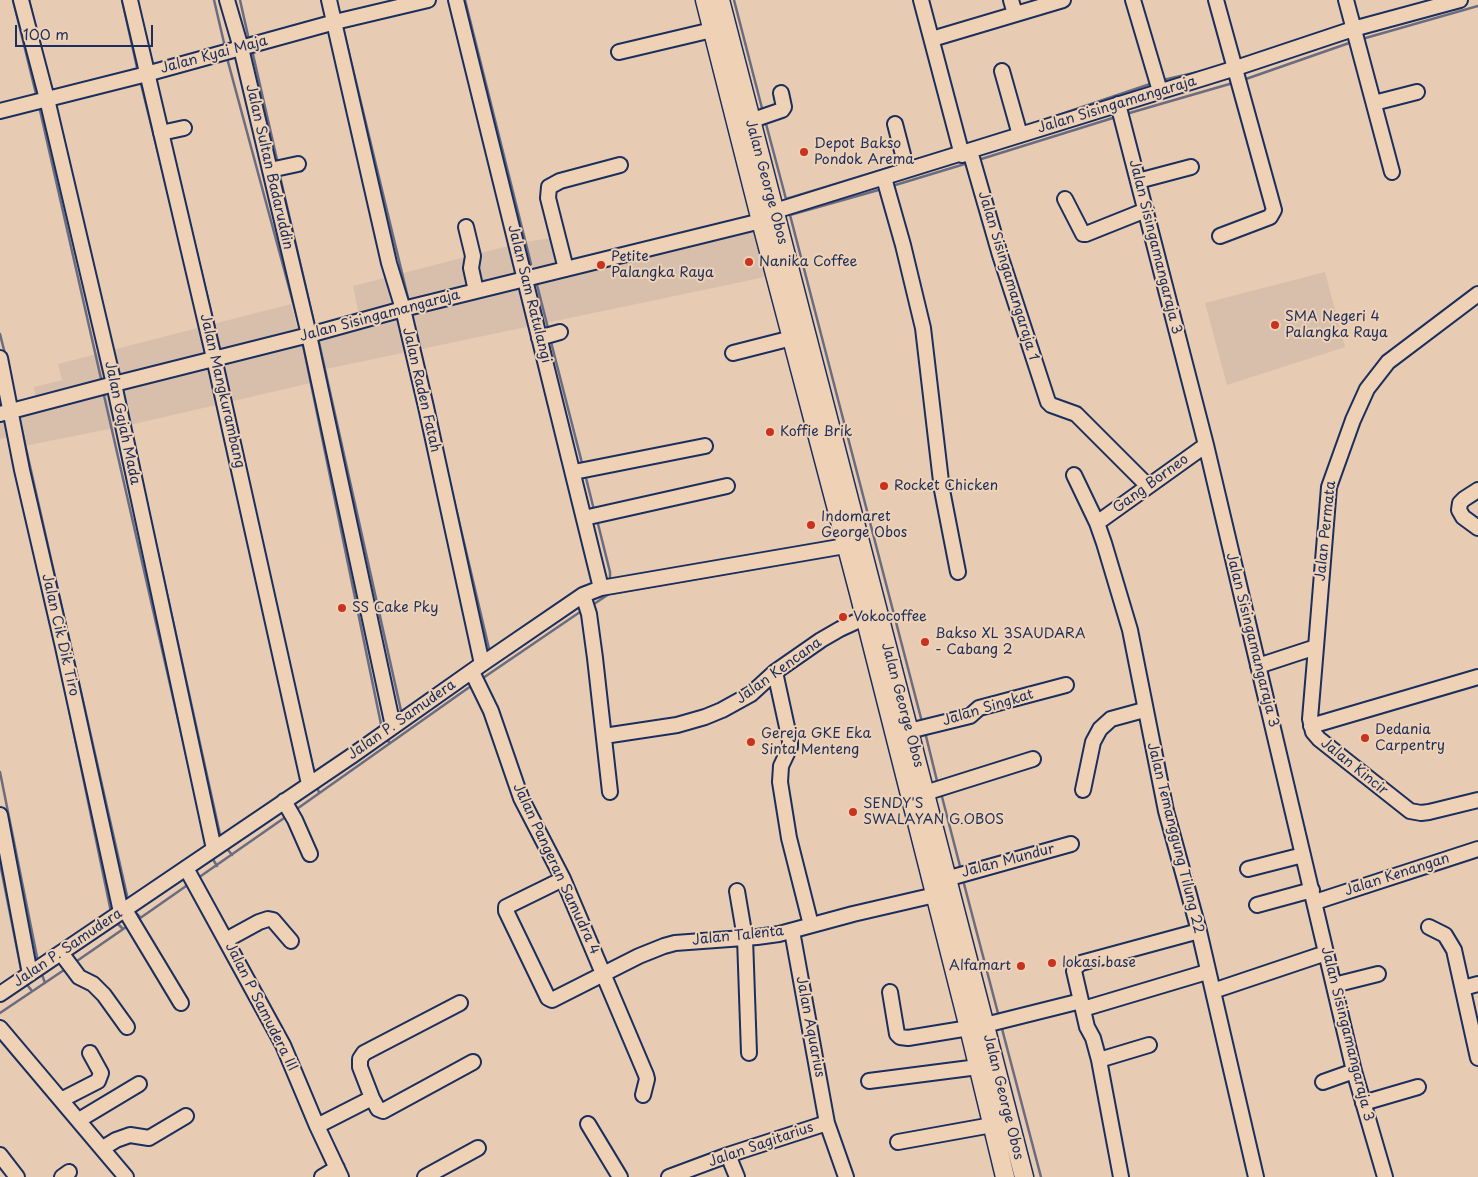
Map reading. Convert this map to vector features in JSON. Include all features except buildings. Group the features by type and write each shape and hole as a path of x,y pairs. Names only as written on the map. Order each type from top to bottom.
{"main road":[{"name":"Jalan George Obos","path":"705,0 712,30 748,129"},
{"name":"Jalan George Obos","path":"720,0 768,216 816,401 881,629 925,793 946,879 982,1047 1024,1177"},
{"name":"Jalan George Obos","path":"768,216 792,338 816,401 845,546 935,895 977,1026"},
{"name":"Jalan George Obos","path":"982,1047 978,1067 1005,1177"}],"street":[{"name":"Jalan Gajah Mada","path":"21,0 47,99 114,384 214,849"},
{"name":"Jalan Mangkurambang","path":"130,0 214,358 309,784"},
{"name":"Jalan Sultan Badaruddin","path":"227,0 241,48 309,335 393,726"},
{"name":"Jalan Raden Fatah","path":"329,0 387,253 426,407 477,668"},
{"name":"Jalan Kyai Maja","path":"0,110 146,74 335,22 428,0"},
{"name":"Jalan Sam Ratulangi","path":"456,0 574,472 595,516 601,588"},
{"name":"Jalan Sisingamangaraja 1","path":"921,0 966,153 1048,400 1051,405 1076,414 1148,486"},
{"path":"1011,0 1015,14"},
{"path":"1133,0 1160,91"},
{"path":"1216,0 1273,202 1274,213 1270,217 1220,236"},
{"path":"1346,0 1392,172"},
{"name":"Jalan Sisingamangaraja","path":"6,412 768,216 907,170 1236,68 1353,29 1460,0"},
{"path":"932,39 1053,1"},
{"path":"619,52 712,30"},
{"path":"1002,71 1020,135"},
{"path":"1374,103 1417,92"},
{"path":"748,129 782,110 784,106 781,93"},
{"name":"Jalan Sisingamangaraja 3","path":"1118,104 1206,445 1354,1070 1385,1177"},
{"path":"895,124 907,170"},
{"path":"161,133 184,128"},
{"path":"270,170 298,164"},
{"path":"566,269 548,198 549,187 560,181 620,166"},
{"path":"1138,181 1191,167"},
{"path":"884,178 905,252 923,328 944,498 958,572"},
{"path":"1065,199 1083,234 1146,210"},
{"path":"466,227 473,256 472,268 476,291"},
{"name":"Jalan Permata","path":"1316,647 1329,487 1356,412 1373,381 1388,362 1478,294"},
{"path":"539,338 560,332"},
{"path":"733,353 792,338"},
{"name":"Jalan Cik Dik Tiro","path":"0,358 6,412 22,470 123,911 181,1003"},
{"name":"Gang Borneo","path":"1097,523 1206,445"},
{"path":"574,472 705,446"},
{"name":"Jalan Temanggung Tilung 22","path":"1074,475 1097,523 1111,563 1130,630 1144,710 1166,811 1199,931 1256,1177"},
{"path":"595,516 727,486"},
{"path":"1478,490 1464,499 1459,506 1463,517 1478,528"},
{"name":"Jalan P. Samudera","path":"0,994 583,595 601,588 845,546"},
{"path":"583,595 589,614 610,792"},
{"name":"Jalan Kencana","path":"604,736 670,726 705,717 751,694 775,672 835,632 864,618"},
{"path":"1258,666 1316,647"},
{"name":"Jalan Kincir","path":"1316,647 1310,713 1313,732 1322,742 1410,811 1428,812 1478,800"},
{"name":"Jalan Pangeran Samudra 4","path":"477,668 521,798 563,879 646,1075 647,1079 643,1094"},
{"path":"775,672 790,741 790,747 781,766 780,782 789,838 811,925"},
{"path":"1311,726 1478,677"},
{"name":"Jalan Singkat","path":"909,731 970,716 979,708 1066,685"},
{"path":"1082,790 1093,742 1100,729 1111,719 1144,710"},
{"path":"925,793 1032,759"},
{"path":"284,801 295,820 310,854"},
{"path":"0,815 30,974"},
{"name":"Jalan Mundur","path":"946,879 1071,844"},
{"name":"Jalan Kenangan","path":"1257,905 1314,896 1478,849"},
{"path":"1248,869 1303,855"},
{"name":"Jalan P Samudera III","path":"186,868 284,1045 317,1126 339,1172"},
{"name":"Jalan Talenta","path":"563,879 506,907 506,911 548,998 552,1000 639,956 664,946 675,943 757,937 935,895"},
{"path":"737,891 744,938 749,1053"},
{"path":"226,940 268,919 273,920 291,941"},
{"path":"1429,927 1445,935 1451,942 1478,1058"},
{"name":"Jalan Aquarius","path":"792,930 827,1123"},
{"path":"1121,1177 1099,1060 1087,1027 1074,971 1078,965 1199,931"},
{"path":"61,953 79,977 93,984 104,996 127,1026"},
{"path":"1213,991 1326,953"},
{"path":"890,992 897,1034 900,1037 908,1038 1082,1005 1207,972"},
{"path":"1334,986 1378,974"},
{"path":"1463,988 1478,984"},
{"path":"460,1003 364,1053 360,1059 360,1067 372,1098 378,1109 383,1110 473,1062"},
{"path":"0,1028 126,1177"},
{"path":"1099,1060 1149,1045"},
{"path":"61,1100 98,1081 101,1073 90,1053"},
{"path":"869,1081 978,1067"},
{"path":"1323,1082 1354,1070"},
{"path":"78,1120 139,1084"},
{"path":"1363,1103 1418,1087"},
{"path":"317,1126 372,1098"},
{"path":"103,1148 116,1140 130,1135 149,1138 186,1116"},
{"name":"Jalan Sagitarius","path":"669,1177 728,1155 827,1123 846,1177"},
{"path":"588,1124 620,1177"},
{"path":"898,1142 992,1125"},
{"path":"425,1177 440,1173 478,1148"},
{"path":"0,1155 17,1177"},
{"path":"728,1155 737,1177"},
{"path":"322,1177 339,1172"}],"shaded area":[{"path":"757,226 770,276 321,370 324,380 134,424 24,446 20,434 0,439 0,379 12,376 18,404 36,399 34,387 62,380 58,364 291,304 299,334 359,315 353,286 520,243 556,237 563,264"},
{"name":"SMA Negeri 4 Palangka Raya","path":"1325,272 1345,347 1227,385 1205,303"}],"waterway":[{"path":"13,0 37,98"},
{"path":"29,0 46,69"},
{"path":"122,0 138,72"},
{"path":"214,0 225,47"},
{"path":"240,0 249,40"},
{"path":"336,0 340,14"},
{"path":"465,0 531,264"},
{"path":"734,0 763,112"},
{"path":"1362,39 1478,6"},
{"path":"343,28 409,302"},
{"path":"1243,80 1352,42"},
{"path":"252,50 278,164"},
{"path":"227,58 301,332"},
{"path":"1163,80 1211,69"},
{"path":"140,80 183,254"},
{"path":"1023,127 1153,83"},
{"path":"1126,114 1233,83"},
{"path":"39,106 102,383"},
{"path":"978,160 1116,117"},
{"path":"765,120 786,199 901,164"},
{"path":"968,144 1013,130"},
{"path":"911,161 956,148"},
{"path":"173,152 221,354"},
{"path":"892,186 968,163"},
{"path":"279,172 315,327"},
{"path":"882,189 790,215 922,722"},
{"path":"536,281 548,328"},
{"path":"411,313 418,341"},
{"path":"398,317 425,433"},
{"path":"0,334 5,354"},
{"path":"109,334 119,374"},
{"path":"318,338 402,715"},
{"path":"302,340 382,729"},
{"path":"551,342 582,463"},
{"path":"222,361 240,442"},
{"path":"103,391 193,785"},
{"path":"125,403 221,839"},
{"path":"18,413 128,900"},
{"path":"442,449 490,653"},
{"path":"586,478 594,510"},
{"path":"240,508 254,569"},
{"path":"597,520 610,572 610,579"},
{"path":"594,604 609,594 794,562"},
{"path":"480,672 483,678 580,612"},
{"path":"294,811 471,686"},
{"path":"66,695 111,912"},
{"path":"298,703 315,776"},
{"path":"925,732 938,785"},
{"path":"385,736 389,742"},
{"path":"0,772 38,962"},
{"path":"317,786 319,793"},
{"path":"941,793 961,870"},
{"path":"198,878 287,816"},
{"path":"225,846 232,855"},
{"path":"211,856 217,866"},
{"path":"0,863 22,974"},
{"path":"963,880 999,1017"},
{"path":"136,921 189,884"},
{"path":"133,910 140,917"},
{"path":"115,921 123,929"},
{"path":"74,963 129,925"},
{"path":"0,1013 67,968"},
{"path":"41,972 45,983"},
{"path":"25,982 32,991"},
{"path":"1001,1025 1041,1177"}],"place":[{"name":"Depot Bakso Pondok Arema","path":"804,152"},
{"name":"Nanika Coffee","path":"749,262"},
{"name":"Petite Palangka Raya","path":"601,265"},
{"name":"SMA Negeri 4 Palangka Raya","path":"1275,325"},
{"name":"Koffie Brik","path":"770,432"},
{"name":"Rocket Chicken","path":"884,486"},
{"name":"Indomaret George Obos","path":"811,525"},
{"name":"SS Cake Pky","path":"342,608"},
{"name":"Vokocoffee","path":"843,617"},
{"name":"Bakso XL 3SAUDARA - Cabang 2","path":"925,642"},
{"name":"Dedania Carpentry","path":"1365,738"},
{"name":"Gereja GKE Eka Sinta Menteng","path":"751,742"},
{"name":"SENDY'S SWALAYAN G.OBOS","path":"853,812"},
{"name":"lokasi base","path":"1052,963"},
{"name":"Alfamart","path":"1021,966"}]}
